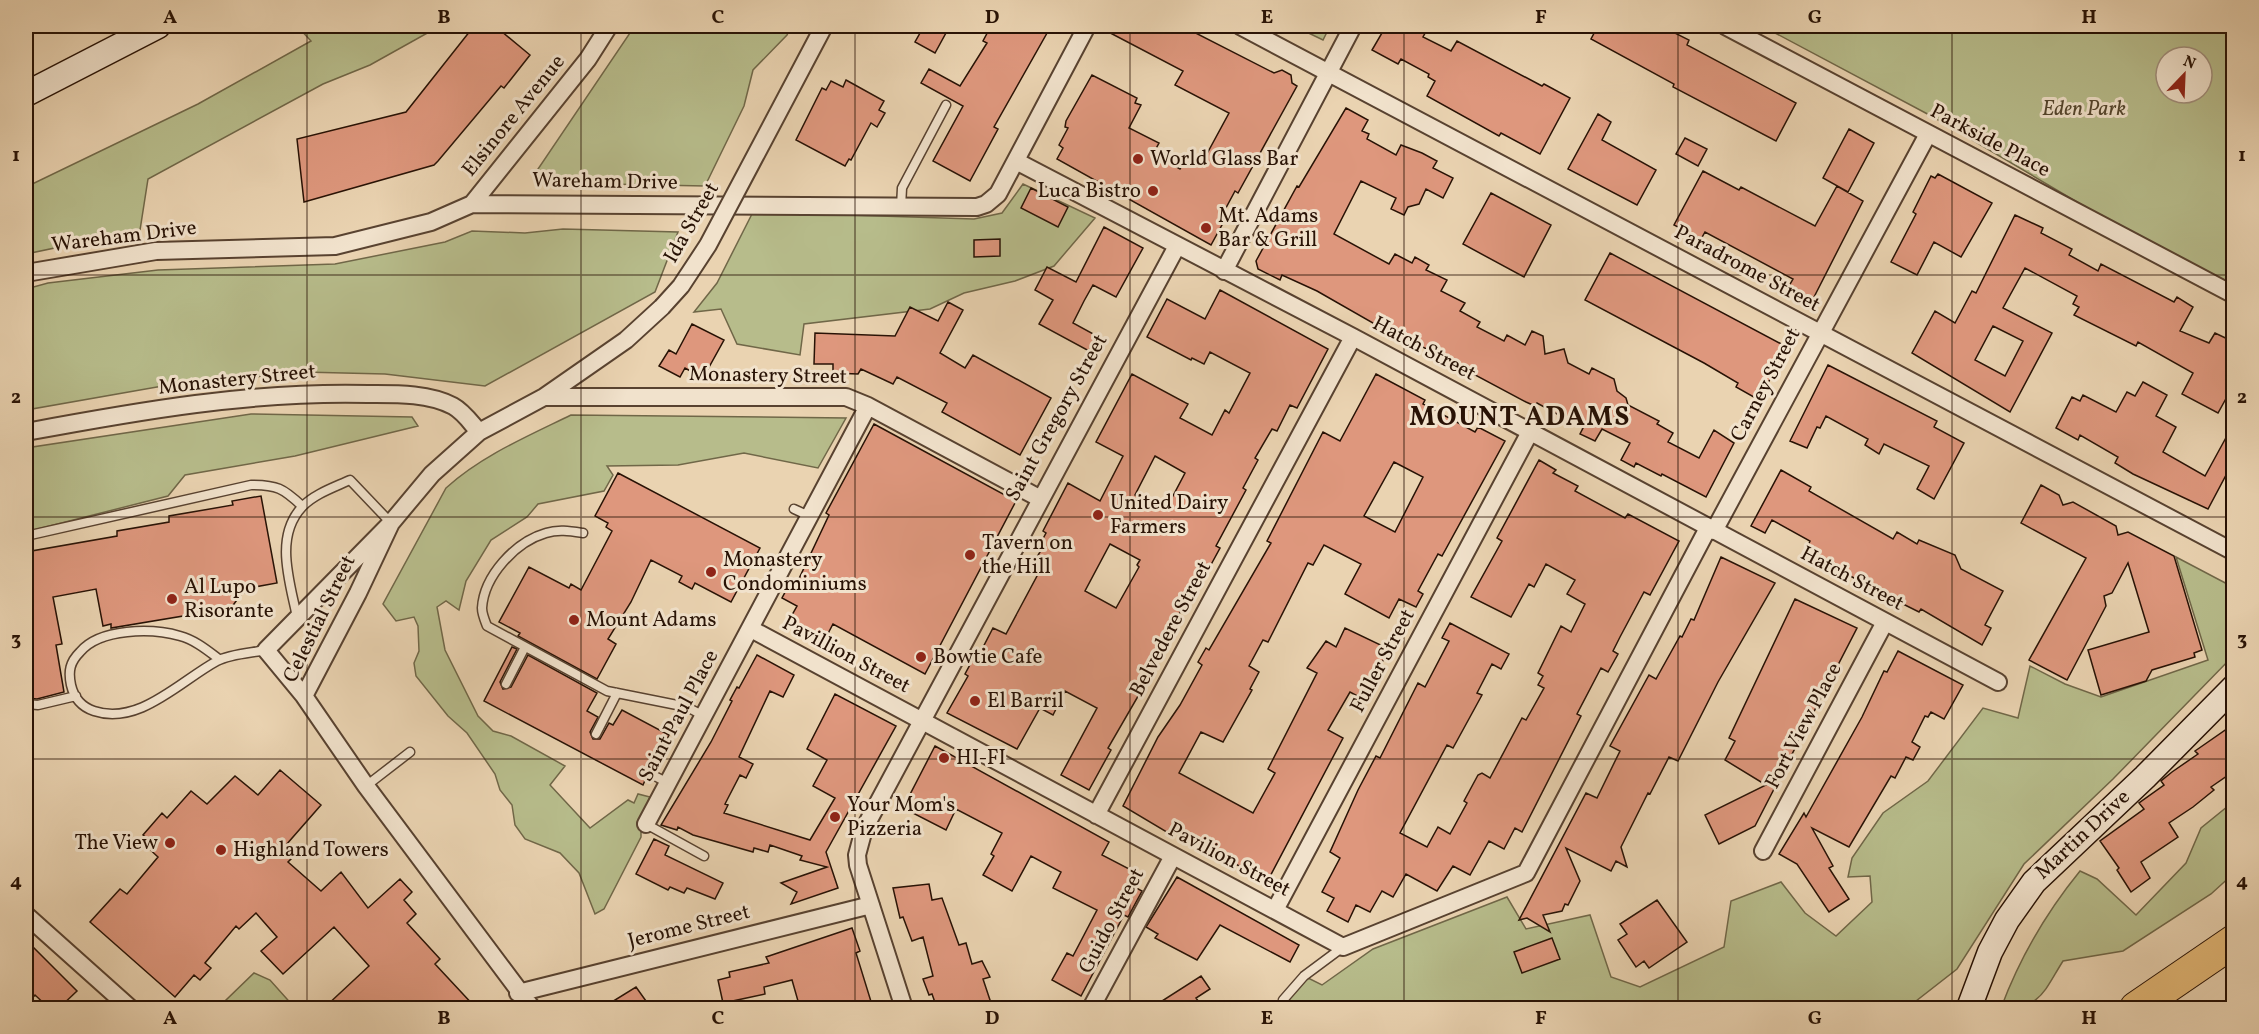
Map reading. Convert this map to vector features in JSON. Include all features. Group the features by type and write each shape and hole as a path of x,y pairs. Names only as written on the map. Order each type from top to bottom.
{"highway":[{"path":"2136,1008 2234,941"}],"street":[{"path":"26,94 158,26"},
{"name":"Elsinore Avenue","path":"472,204 588,59 609,26"},
{"name":"Ida Street","path":"544,397 626,340 662,308 681,286 708,245 824,26"},
{"name":"Wareham Drive","path":"26,273 156,251 335,246 432,222 472,204 977,207 986,204 998,194 1087,26"},
{"name":"Paradrome Street","path":"1240,26 2234,552"},
{"path":"1224,271 1353,26"},
{"name":"Parkside Place","path":"1725,26 2234,295"},
{"name":"Carney Street","path":"1343,947 1526,873 1928,134"},
{"name":"Hatch Street","path":"1017,161 1353,337 1998,682"},
{"name":"Saint Gregory Street","path":"904,1008 858,865 859,843 868,820 920,720 1177,246"},
{"name":"Belvedere Street","path":"1096,815 1353,337"},
{"name":"Monastery Street","path":"26,432 214,400 326,393 395,394 438,401 460,411 478,432"},
{"name":"Monastery Street","path":"544,397 839,396 868,406 1039,498"},
{"name":"Celestial Street","path":"532,1008 518,993 366,786 304,696 358,593 391,523 442,464 478,432 544,397"},
{"name":"Saint Paul Place","path":"646,824 751,629 802,512 868,406"},
{"name":"Fuller Street","path":"1275,910 1530,432"},
{"path":"304,696 266,650 391,523"},
{"name":"Fort View Place","path":"1763,851 1885,622"},
{"name":"Pavillion Street","path":"751,629 920,720"},
{"name":"Martin Drive","path":"1969,1008 1990,952 2007,920 2034,882 2145,777 2234,687"},
{"name":"Pavilion Street","path":"920,720 1343,947"},
{"name":"Guido Street","path":"1090,1008 1173,856"},
{"name":"Jerome Street","path":"518,993 871,905"},
{"path":"26,915 130,1008"}],"lane":[{"path":"901,207 902,188 946,105"},
{"path":"297,618 285,550 286,537 302,506 322,492 350,480 391,523"},
{"path":"26,536 251,485 272,485 302,506"},
{"path":"583,533 564,530 546,532 529,540 510,554 488,587 481,611 487,626 596,686 617,693 687,707 705,717"},
{"path":"219,659 196,643 180,636 137,632 96,640 82,649 70,666 71,684 81,704 93,711 122,714 151,704 219,659 266,650"},
{"path":"506,684 525,647"},
{"path":"596,734 617,693"},
{"path":"26,704 38,705 76,696"},
{"path":"366,786 410,752"},
{"path":"649,773 668,783"},
{"path":"646,824 704,856"},
{"path":"1282,1000 1304,976 1343,947"}],"green space":[{"path":"297,26 440,26 370,65 323,84 148,179 140,230 26,254 26,187 198,104 311,41"},
{"path":"632,26 791,26 787,35 753,70 744,106 705,186 557,183 536,172 630,33"},
{"path":"1294,26 1330,26 1323,40"},
{"name":"Eden Park","path":"1762,26 2233,26 2233,294 1935,118"},
{"path":"1023,184 1095,218 1054,266 1015,281 964,293 930,309 804,324 800,355 737,344 721,309 694,312 717,283 753,212 974,219 1002,213"},
{"path":"563,229 678,232 655,292 485,386 385,374 302,372 157,387 26,410 26,289 48,283 158,270 335,264 445,242 472,231 525,233"},
{"path":"251,414 412,417 418,426 295,456 185,475 168,496 26,532 26,448"},
{"path":"571,415 846,418 818,468 744,453 678,465 607,466 613,475 604,491 538,504 527,517 491,540 466,581 459,610 446,601 437,607 445,650 478,716 493,731 511,736 565,766 550,785 590,828 628,800 634,803 638,794 650,797 641,828 641,837 604,909 595,914 579,873 560,853 525,839 515,825 512,805 500,790 495,774 467,733 448,716 416,676 414,663 419,651 418,626 414,617 396,621 383,604 446,488 490,456"},
{"path":"2176,557 2233,587 2233,656 2113,779 2024,864 1957,969 1907,1008 1276,1008 1304,976 1322,985 1373,949 1507,897 1526,929 1590,915 1611,977 1640,987 1724,947 1731,901 1781,882 1805,913 1836,936 1872,902 1870,876 1848,877 1852,858 1883,813 1928,781 1983,708 2018,718 2030,666 2065,684 2101,697 2208,660"},
{"path":"2233,802 2233,874 2211,894 2123,951 2063,961 2040,996 2025,1005 2001,1008 2034,936 2080,871 2097,879 2136,915 2186,863 2201,828"},
{"path":"254,973 270,980 295,1008 221,1008 224,1002"}],"building":[{"path":"474,26 495,26 530,55 504,88 501,86 438,161 434,165 304,202 297,139 406,112"},
{"path":"924,26 937,26 947,31 935,53 915,42"},
{"path":"991,26 1051,26 994,127 998,129 970,181 933,161 963,106 921,83 929,69 960,86 987,43 983,41"},
{"path":"1097,26 1182,26 1274,73 1282,70 1291,75 1292,83 1297,86 1238,193 1235,191 1219,221 1223,223 1211,245 1057,159 1063,148 1059,145 1068,128 1065,127 1066,121 1092,75 1137,98 1135,103 1141,105 1129,128 1159,143 1153,154 1180,169 1189,153 1203,161 1229,113 1175,85 1183,71"},
{"path":"1386,26 1429,26 1423,37 1451,51 1457,41 1542,86 1544,84 1570,98 1540,154 1501,133 1499,136 1427,96 1435,81 1428,77 1429,74 1401,59 1398,64 1372,50"},
{"path":"1598,26 1661,26 1689,40 1687,45 1796,103 1776,141 1673,87 1674,84 1591,39"},
{"path":"846,80 884,101 879,110 885,113 877,127 871,123 851,160 849,159 845,166 796,140 822,88 826,90 831,81 843,87"},
{"path":"1346,108 1368,120 1362,131 1369,134 1367,139 1396,155 1401,145 1422,153 1437,161 1433,168 1453,178 1443,198 1426,189 1419,204 1408,207 1404,215 1391,209 1396,198 1361,181 1334,234 1389,264 1395,254 1412,263 1415,257 1429,265 1426,270 1447,280 1441,291 1465,303 1460,311 1480,322 1477,327 1504,341 1507,335 1525,345 1532,331 1543,336 1545,354 1564,349 1568,363 1589,374 1592,368 1614,379 1617,391 1626,398 1628,405 1659,421 1657,424 1673,433 1668,442 1699,458 1714,430 1734,443 1706,497 1662,474 1661,476 1636,463 1634,467 1621,460 1630,443 1602,429 1595,441 1580,434 1583,428 1537,403 1535,406 1526,402 1393,331 1392,334 1317,291 1282,275 1280,280 1258,269 1256,261 1297,186 1299,187"},
{"path":"1598,114 1611,122 1602,140 1656,170 1637,205 1568,169"},
{"path":"1849,129 1874,143 1848,192 1823,178"},
{"path":"1685,138 1707,149 1698,166 1676,154"},
{"path":"1703,171 1739,190 1741,187 1815,226 1837,186 1863,201 1813,299 1789,286 1793,279 1705,232 1701,239 1674,225"},
{"path":"1938,174 1992,203 1961,257 1934,242 1917,275 1891,262 1916,214 1913,212 1931,176 1935,178"},
{"path":"1031,188 1068,207 1058,227 1021,208"},
{"path":"1491,193 1551,225 1524,277 1463,244"},
{"path":"2015,215 2043,228 2041,233 2072,249 2069,255 2098,271 2101,264 2174,302 2177,297 2193,307 2180,331 2209,343 2215,333 2234,342 2234,384 2218,413 2182,394 2193,373 2138,342 2136,346 2074,315 2079,307 2073,304 2077,296 2025,268 2003,308 2052,333 2010,412 1912,353 1935,311 1955,323 1972,291 1976,293","holes":["1993,326 2023,341 2005,376 1975,360"]},
{"path":"1104,227 1143,248 1116,297 1093,285 1084,301 1073,323 1097,336 1089,351 1039,324 1053,300 1035,290 1047,267 1076,282"},
{"path":"1000,239 1000,256 974,257 974,240"},
{"path":"1610,253 1787,347 1759,400 1736,387 1738,383 1704,363 1585,300"},
{"path":"1220,290 1328,349 1297,408 1290,405 1277,431 1272,429 1255,458 1258,460 1243,488 1246,490 1216,546 1220,548 1207,572 1203,569 1166,639 1170,641 1108,748 1111,750 1089,790 1061,775 1097,708 1065,691 1053,715 1040,708 1017,749 947,713 968,676 965,674 978,650 981,651 993,628 1006,634 1045,561 1037,557 1040,552 1037,550 1046,533 1043,531 1068,483 1100,501 1123,456 1096,442 1132,374 1188,404 1180,418 1212,435 1225,410 1229,413 1250,373 1210,352 1204,364 1192,358 1191,360 1147,337 1167,299 1205,319","holes":["1155,456 1185,473 1165,511 1135,495","1110,544 1140,560 1137,565 1139,567 1116,608 1085,591"]},
{"path":"948,302 963,310 940,353 965,368 973,355 1051,398 1020,455 942,412 947,403 897,377 893,384 861,369 858,374 833,373 833,364 814,364 815,333 895,336 910,307 938,321"},
{"path":"692,324 724,340 703,378 685,368 680,377 659,366 669,350 676,354"},
{"path":"1828,365 1937,421 1934,427 1964,443 1934,499 1917,489 1929,466 1884,444 1879,454 1865,445 1868,439 1826,416 1820,428 1817,427 1807,448 1790,441"},
{"path":"1376,374 1425,400 1423,404 1475,432 1478,427 1505,441 1442,556 1438,554 1418,591 1423,594 1416,607 1399,599 1389,618 1345,594 1361,564 1324,545 1313,565 1308,563 1268,642 1263,640 1249,666 1259,672 1250,689 1252,690 1223,742 1201,732 1179,773 1253,813 1275,773 1268,769 1317,673 1307,668 1326,641 1336,647 1345,628 1389,649 1363,699 1350,692 1328,730 1343,738 1267,882 1173,828 1170,834 1123,806 1158,737 1180,705 1202,665 1198,662 1206,648 1209,650 1271,543 1267,541 1323,432 1340,441","holes":["1394,462 1423,477 1395,532 1364,516"]},
{"path":"2143,382 2167,395 2156,416 2176,427 2163,452 2205,476 2234,423 2234,460 2208,509 2133,474 2115,463 2118,457 2080,435 2078,440 2056,428 2072,397 2080,401 2083,395 2116,412 2127,392 2135,396"},
{"path":"874,424 1016,501 925,674 833,624 823,643 787,624 797,606 782,598 789,585 795,587 829,515 826,513"},
{"path":"1539,460 1556,470 1553,473 1578,486 1575,491 1625,518 1628,514 1679,541 1650,595 1644,592 1613,651 1618,654 1608,672 1601,668 1577,714 1581,716 1522,832 1515,828 1504,849 1489,841 1470,875 1453,866 1437,891 1406,874 1393,897 1382,891 1370,912 1356,905 1348,922 1327,911 1334,898 1322,892 1340,858 1330,852 1358,790 1376,756 1380,758 1418,683 1425,687 1449,641 1442,638 1450,623 1509,654 1501,669 1492,664 1477,693 1482,695 1453,748 1447,745 1400,833 1427,847 1438,827 1450,834 1467,803 1464,801 1478,775 1482,773 1490,778 1522,718 1526,720 1544,688 1538,685 1543,676 1538,673 1561,626 1571,632 1585,604 1567,594 1575,580 1546,564 1534,587 1529,584 1511,617 1471,597 1502,541 1497,538"},
{"path":"1781,470 1811,487 1809,491 1893,539 1897,532 1917,544 1919,540 1955,555 1961,569 2003,591 1985,625 1991,628 1982,645 1921,609 1919,612 1805,552 1810,541 1772,520 1765,533 1751,526"},
{"name":"Monastery Condominiums","path":"618,473 760,548 731,602 695,583 692,589 679,582 682,576 651,560 631,602 608,639 616,644 597,679 518,636 520,633 499,622 529,567 569,588 571,584 581,590 612,531 606,527 608,523 595,516"},
{"path":"2041,485 2059,495 2063,505 2073,502 2116,526 2118,535 2128,532 2174,556 2202,650 2194,653 2195,657 2152,670 2146,681 2101,695 2088,650 2149,632 2128,563 2112,593 2104,596 2106,606 2067,680 2029,660 2086,558 2021,523"},
{"name":"Al Lupo Risorante","path":"261,496 277,583 255,587 255,591 242,593 231,608 111,628 111,624 103,626 96,589 53,597 62,644 56,645 64,692 37,699 27,698 26,552 117,536 117,531 169,522 169,516 233,505 232,501"},
{"path":"1721,557 1775,583 1718,682 1678,761 1669,757 1650,794 1648,793 1621,847 1627,867 1616,861 1611,871 1566,848 1580,881 1568,905 1565,904 1562,911 1543,915 1550,932 1527,918 1519,920 1586,793 1597,798 1620,751 1610,746 1649,675 1656,679 1680,636 1682,637 1691,619 1694,620"},
{"path":"1795,599 1857,628 1755,826 1719,844 1705,815 1766,785 1725,760 1735,741 1729,738"},
{"path":"512,647 517,649 500,682 503,689 511,687 528,655 597,693 587,711 598,717 590,732 593,739 600,739 609,723 613,725 622,710 669,735 652,767 644,770 646,778 643,785 484,701"},
{"path":"1898,651 1963,685 1944,719 1931,712 1928,717 1925,716 1912,742 1920,747 1913,760 1906,757 1895,778 1891,776 1849,847 1812,828 1833,866 1829,868 1849,899 1829,912 1797,864 1779,854 1804,813 1806,817 1862,717 1884,671 1887,672"},
{"path":"757,655 794,675 783,697 770,691 739,757 753,764 746,778 740,775 725,804 728,805 724,813 810,840 835,798 813,786 827,760 807,749 835,694 896,726 826,852 838,888 791,904 797,892 781,883 827,867 800,860 802,856 770,845 768,852 754,848 753,852 693,835 678,827 677,830 661,825 711,742 732,701 730,700"},
{"path":"2234,724 2234,771 2211,787 2214,790 2193,807 2169,823 2178,837 2141,862 2150,878 2131,892 2117,870 2119,868 2100,841 2144,809 2139,803 2164,785 2161,781 2198,754 2195,751"},
{"path":"935,746 1109,842 1102,855 1135,872 1129,884 1142,891 1128,917 1124,915 1081,996 1052,980 1067,953 1073,956 1097,910 1053,888 1061,872 1031,856 1012,891 983,875 994,856 991,854 1002,833 956,809 946,830 903,808"},
{"path":"280,770 321,805 286,845 296,854 288,862 321,891 341,872 368,908 400,879 412,892 404,900 416,914 407,923 440,959 435,964 476,1008 324,1008 369,966 334,927 283,974 261,951 277,937 256,913 239,929 236,926 205,963 211,968 200,980 194,975 175,997 90,922 120,889 127,894 158,857 144,844 148,839 143,835 162,813 167,818 191,791 207,804 235,776 258,795"},
{"path":"654,839 669,846 665,855 723,883 715,899 687,888 684,893 670,887 668,890 636,874"},
{"path":"1177,877 1299,945 1290,962 1220,925 1197,960 1155,938 1158,934 1146,927"},
{"path":"929,884 932,900 942,898 959,945 966,943 972,964 982,961 990,977 983,979 991,1003 976,1008 937,1008 932,994 929,995 923,979 933,976 923,937 912,941 903,917 900,918 893,888"},
{"path":"1657,900 1687,942 1649,968 1644,961 1636,967 1618,940 1627,934 1620,924"},
{"path":"852,928 860,951 856,953 873,1008 800,1008 792,980 764,987 765,994 723,1003 718,980 730,977 729,972 769,963 766,957"},
{"path":"1552,938 1560,959 1522,973 1514,952"},
{"path":"26,940 77,991 59,1008 49,1008 35,995 26,1005"},
{"path":"1201,976 1210,989 1196,998 1203,1008 1151,1008"},
{"path":"636,987 651,1008 602,1008"}],"place":[{"name":"World Glass Bar","path":"1138,159"},
{"name":"Luca Bistro","path":"1153,191"},
{"name":"Mt. Adams Bar & Grill","path":"1206,228"},
{"name":"United Dairy Farmers","path":"1098,515"},
{"name":"Tavern on the Hill","path":"970,555"},
{"name":"Monastery Condominiums","path":"711,572"},
{"name":"Al Lupo Risorante","path":"172,599"},
{"name":"Mount Adams","path":"574,620"},
{"name":"Bowtie Cafe","path":"921,657"},
{"name":"El Barril","path":"975,701"},
{"name":"HI-FI","path":"944,758"},
{"name":"Your Mom's Pizzeria","path":"835,817"},
{"name":"The View","path":"170,843"},
{"name":"Highland Towers","path":"221,850"}],"district":[{"name":"MOUNT ADAMS","path":"1520,418"}]}
